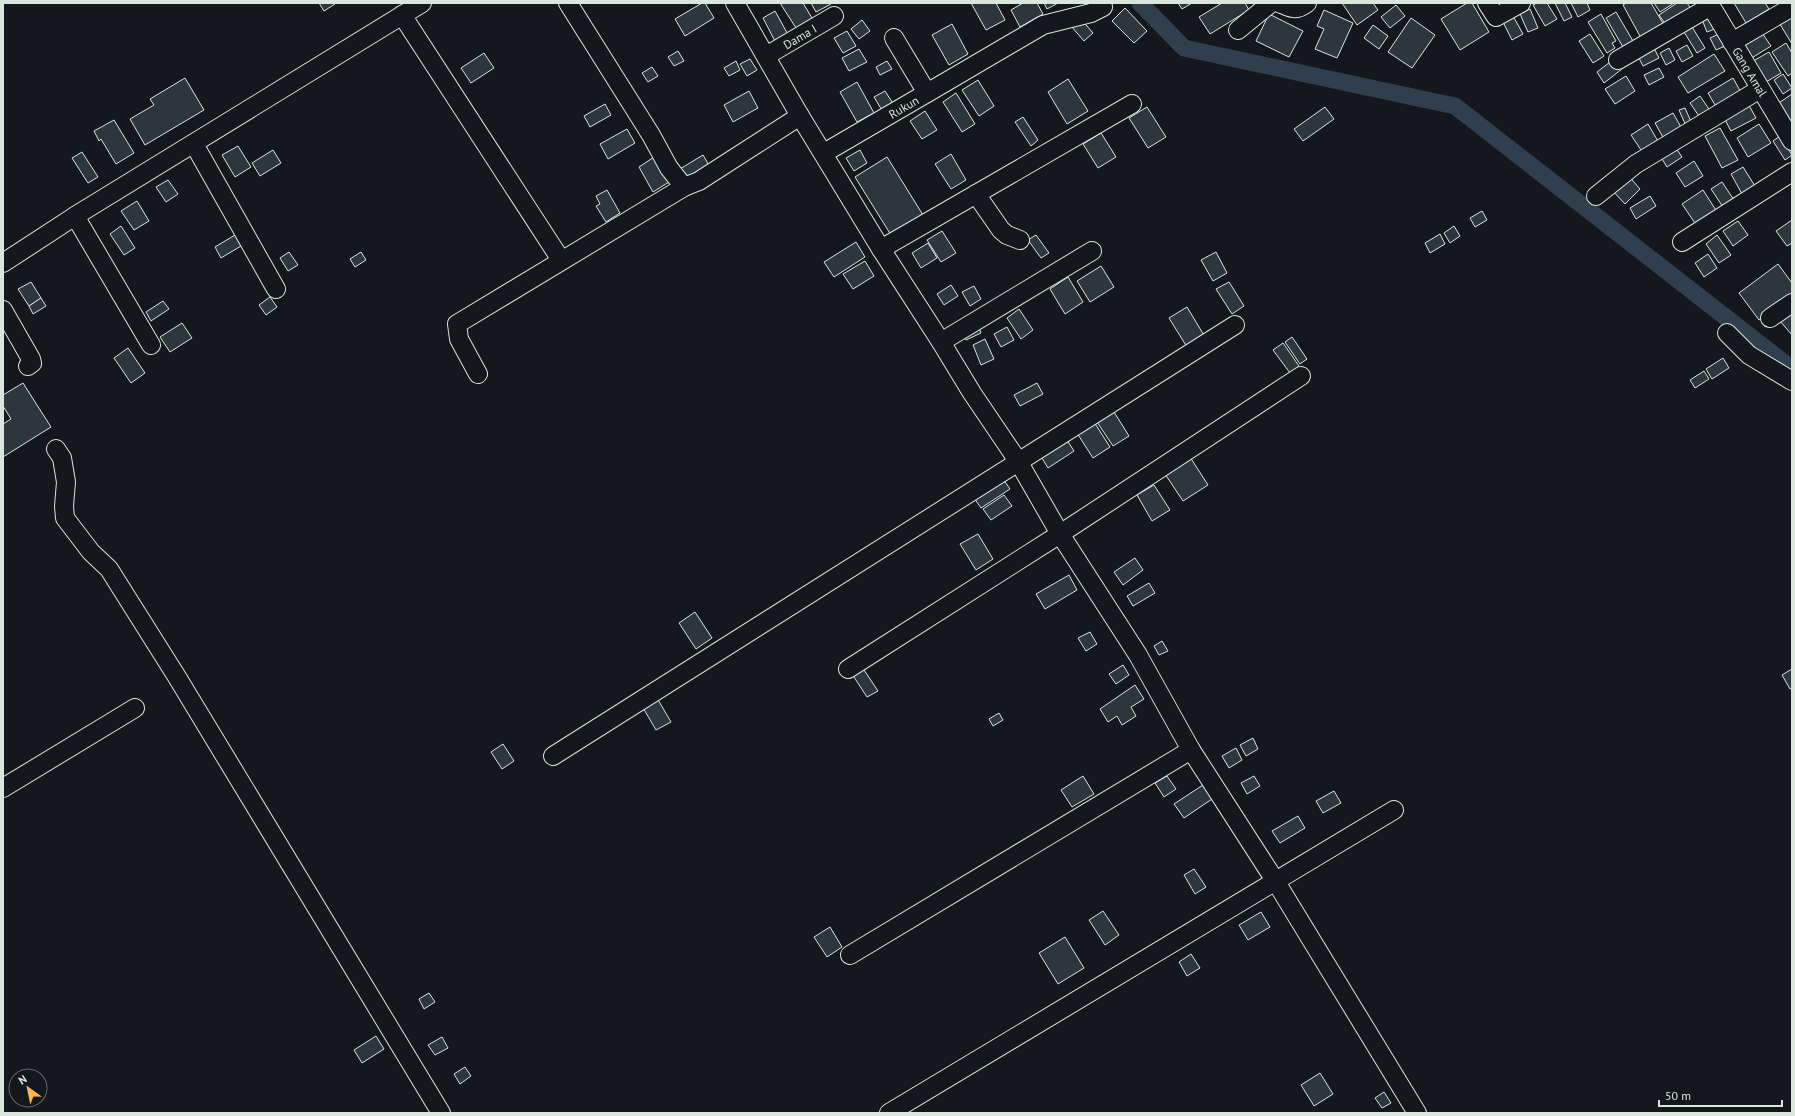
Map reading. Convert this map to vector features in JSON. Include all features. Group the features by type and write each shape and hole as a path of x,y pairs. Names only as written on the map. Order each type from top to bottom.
{"street":[{"path":"3,263 75,216 422,3"},
{"path":"568,3 670,168 684,187"},
{"path":"735,3 800,116 824,153 881,249 972,393 1018,461 1060,534 1138,655 1191,750 1276,882 1417,1113"},
{"path":"1238,30 1271,3"},
{"path":"1279,3 1296,9 1307,3"},
{"path":"1487,3 1496,17 1521,3"},
{"path":"1618,60 1710,5"},
{"name":"Gang Amal","path":"1710,5 1792,141"},
{"path":"927,93 1043,25 1091,13 1103,8"},
{"path":"1732,42 1792,8"},
{"path":"402,15 562,260"},
{"name":"Dama I","path":"766,56 834,16"},
{"name":"Rukun","path":"824,153 927,93 894,38"},
{"path":"1596,196 1636,164 1760,88"},
{"path":"881,249 1132,104"},
{"path":"478,374 459,339 457,324 684,187 699,181 800,116"},
{"path":"194,144 276,288"},
{"path":"1682,242 1792,172"},
{"path":"976,194 1001,230 1020,240"},
{"path":"75,216 151,346"},
{"path":"941,342 1092,251"},
{"path":"3,273 20,259 19,252"},
{"path":"1770,318 1792,303"},
{"path":"3,310 31,359 32,363 28,366"},
{"path":"553,756 1235,325"},
{"path":"1727,333 1749,355 1792,381"},
{"path":"848,669 1060,534 1301,376"},
{"path":"56,449 62,458 66,482 64,506 65,518 91,552 108,569 177,677 441,1113"},
{"path":"3,788 135,708"},
{"path":"850,955 1191,750"},
{"path":"890,1113 1394,810"}],"building":[{"path":"319,3 334,3 335,4 324,11"},
{"path":"702,3 705,3 714,18 685,36 675,19"},
{"path":"780,3 803,3 812,18 796,28"},
{"path":"811,3 831,3 831,4 816,12"},
{"path":"971,3 996,3 1005,20 986,30"},
{"path":"1023,3 1037,3 1043,14 1020,27 1011,10"},
{"path":"1044,3 1058,3 1047,9"},
{"path":"1178,3 1192,3 1182,9"},
{"path":"1222,3 1245,3 1249,10 1210,34 1199,17"},
{"path":"1342,3 1373,3 1378,10 1357,25"},
{"path":"1467,3 1472,3 1489,32 1460,50 1441,19"},
{"path":"1537,3 1547,3 1557,19 1545,26 1533,5"},
{"path":"1555,3 1565,3 1572,17 1564,21"},
{"path":"1571,3 1587,3 1590,10 1578,17"},
{"path":"1626,3 1651,3 1664,25 1641,38 1623,5"},
{"path":"1654,3 1674,3 1660,12"},
{"path":"1677,3 1687,3 1692,10 1667,26 1659,15"},
{"path":"1734,3 1765,3 1769,9 1746,23"},
{"path":"1396,5 1405,16 1390,28 1381,17"},
{"path":"1125,8 1147,31 1134,43 1112,21"},
{"path":"1530,9 1538,28 1528,32 1520,14"},
{"path":"1324,10 1353,23 1337,58 1315,49 1324,29 1317,26"},
{"path":"775,11 791,40 778,47 763,18"},
{"path":"1616,12 1633,41 1623,47 1606,18"},
{"path":"1711,13 1717,28 1707,32 1701,17"},
{"path":"1269,14 1303,31 1289,57 1256,41"},
{"path":"1601,14 1616,41 1612,43 1615,48 1607,53 1588,22"},
{"path":"1790,15 1792,18 1792,44 1778,21"},
{"path":"1513,16 1523,34 1512,40 1503,22"},
{"path":"1080,18 1093,33 1084,41 1071,26"},
{"path":"1411,18 1435,35 1412,68 1388,52"},
{"path":"862,20 870,31 859,39 851,29"},
{"path":"1689,22 1705,48 1697,53 1681,27"},
{"path":"952,24 968,54 949,65 932,35"},
{"path":"1373,25 1388,36 1379,49 1364,38"},
{"path":"1760,30 1771,46 1747,61 1737,45"},
{"path":"847,31 856,46 843,53 834,38"},
{"path":"1590,34 1604,56 1593,63 1579,41"},
{"path":"1719,34 1725,46 1716,50 1710,38"},
{"path":"1651,42 1659,58 1643,66 1635,50"},
{"path":"1786,43 1792,53 1792,73 1788,76 1772,52"},
{"path":"1687,45 1693,56 1682,62 1676,51"},
{"path":"1669,48 1675,60 1666,65 1660,53"},
{"path":"859,49 867,62 849,71 842,58"},
{"path":"678,51 684,61 674,66 668,57"},
{"path":"1769,52 1781,73 1761,85 1748,64"},
{"path":"484,53 494,68 471,83 461,68"},
{"path":"1714,54 1725,71 1688,93 1678,77"},
{"path":"750,59 757,70 747,76 740,64"},
{"path":"1614,59 1622,69 1604,83 1597,72"},
{"path":"736,61 740,70 729,76 724,68"},
{"path":"887,61 892,69 880,75 876,67"},
{"path":"652,67 658,76 648,82 642,73"},
{"path":"1659,68 1664,77 1649,85 1644,75"},
{"path":"1783,74 1792,88 1783,94 1774,80"},
{"path":"1626,76 1635,91 1615,104 1605,89"},
{"path":"185,78 204,110 145,145 130,119 154,105 150,99"},
{"path":"1733,78 1743,96 1718,110 1708,93"},
{"path":"1068,79 1088,111 1067,124 1048,92"},
{"path":"978,80 994,106 979,116 962,90"},
{"path":"857,82 874,113 857,122 840,92"},
{"path":"749,91 758,108 733,122 724,105"},
{"path":"885,91 894,105 883,112 874,97"},
{"path":"956,93 975,124 962,132 943,102"},
{"path":"1792,94 1792,129 1773,107"},
{"path":"1700,96 1711,112 1701,119 1690,103"},
{"path":"1746,100 1756,118 1731,131 1722,114"},
{"path":"605,104 611,115 590,127 584,116"},
{"path":"1147,107 1166,137 1148,148 1129,118"},
{"path":"1325,107 1334,119 1303,141 1294,129"},
{"path":"1685,108 1692,124 1686,126 1679,110"},
{"path":"925,111 937,130 922,139 910,121"},
{"path":"1673,113 1682,129 1664,139 1655,123"},
{"path":"1023,117 1038,140 1031,146 1015,122"},
{"path":"114,120 134,153 116,164 101,139 99,141 94,131"},
{"path":"1648,124 1659,143 1643,153 1631,135"},
{"path":"1759,124 1771,143 1748,157 1737,138"},
{"path":"1720,128 1738,160 1722,168 1705,136"},
{"path":"627,129 635,143 608,159 600,144"},
{"path":"1101,133 1116,157 1098,168 1083,144"},
{"path":"1780,136 1792,155 1785,160 1773,141"},
{"path":"1674,145 1682,157 1667,167 1659,154"},
{"path":"238,146 251,167 235,177 222,155"},
{"path":"273,150 281,163 260,176 252,163"},
{"path":"860,150 867,163 854,171 846,158"},
{"path":"82,152 98,177 88,183 72,158"},
{"path":"951,154 966,180 951,189 935,164"},
{"path":"703,155 710,167 687,181 680,169"},
{"path":"654,157 669,182 653,192 639,167"},
{"path":"887,157 923,215 891,235 855,177"},
{"path":"1694,161 1703,176 1685,187 1676,173"},
{"path":"1743,167 1755,186 1742,194 1731,174"},
{"path":"1627,174 1640,189 1625,204 1611,189"},
{"path":"168,180 178,194 166,202 156,187"},
{"path":"1722,182 1734,200 1723,207 1711,189"},
{"path":"607,190 620,213 606,222 596,206 600,204 596,196"},
{"path":"1703,190 1719,215 1699,229 1682,204"},
{"path":"1650,196 1656,206 1636,219 1630,208"},
{"path":"137,201 149,221 134,230 121,211"},
{"path":"1482,211 1487,220 1475,227 1470,218"},
{"path":"1792,220 1792,243 1787,246 1776,231"},
{"path":"1738,221 1748,235 1733,246 1723,231"},
{"path":"121,226 135,248 124,255 110,234"},
{"path":"1454,226 1460,236 1450,243 1444,233"},
{"path":"942,231 956,253 941,262 927,240"},
{"path":"1440,234 1445,244 1430,253 1425,243"},
{"path":"235,235 241,246 221,258 215,247"},
{"path":"1036,235 1049,253 1041,258 1028,240"},
{"path":"1717,235 1731,255 1719,263 1706,244"},
{"path":"856,242 865,257 834,277 824,262"},
{"path":"928,243 937,258 921,268 912,253"},
{"path":"289,252 298,265 288,271 280,258"},
{"path":"361,252 366,260 355,267 350,259"},
{"path":"1216,252 1227,273 1213,281 1201,260"},
{"path":"1708,254 1717,268 1704,277 1695,263"},
{"path":"865,261 874,276 853,289 843,274"},
{"path":"1778,264 1792,283 1792,296 1759,320 1739,293"},
{"path":"1101,266 1114,287 1090,302 1077,281"},
{"path":"1068,277 1083,302 1065,314 1050,289"},
{"path":"31,282 41,298 29,306 18,289"},
{"path":"1229,282 1244,306 1232,314 1216,289"},
{"path":"951,285 958,296 944,305 937,294"},
{"path":"974,286 981,299 970,306 962,292"},
{"path":"270,297 277,307 266,315 259,305"},
{"path":"41,298 46,306 33,314 29,306"},
{"path":"163,301 169,309 151,321 146,312"},
{"path":"1187,307 1205,337 1187,347 1169,318"},
{"path":"1019,309 1033,330 1021,339 1007,318"},
{"path":"1792,314 1792,335 1780,321"},
{"path":"182,323 192,338 170,352 160,337"},
{"path":"978,325 981,333 966,340 963,333"},
{"path":"1007,327 1014,340 1001,347 994,334"},
{"path":"1292,337 1307,359 1300,364 1285,342"},
{"path":"985,339 994,359 981,365 973,345"},
{"path":"1283,343 1299,366 1290,373 1273,350"},
{"path":"128,348 145,373 131,383 114,358"},
{"path":"1723,358 1729,368 1712,379 1706,369"},
{"path":"1704,371 1709,379 1695,388 1690,380"},
{"path":"23,383 51,427 3,457 3,424 11,419 3,406 3,395"},
{"path":"1037,383 1043,394 1020,406 1014,395"},
{"path":"1114,412 1129,436 1113,446 1097,422"},
{"path":"1094,422 1110,447 1093,458 1077,433"},
{"path":"1065,437 1074,451 1048,468 1039,453"},
{"path":"1190,457 1208,485 1183,501 1165,474"},
{"path":"1001,476 1010,489 981,508 972,495"},
{"path":"1154,485 1170,510 1152,521 1137,495"},
{"path":"1004,495 1012,506 991,520 983,509"},
{"path":"978,534 993,559 976,570 960,544"},
{"path":"1135,558 1143,570 1123,585 1114,572"},
{"path":"1069,575 1077,590 1045,609 1036,594"},
{"path":"1149,583 1155,593 1133,606 1127,596"},
{"path":"695,612 712,638 696,649 679,623"},
{"path":"1090,632 1097,644 1086,651 1078,638"},
{"path":"1162,641 1168,651 1159,655 1154,646"},
{"path":"1123,665 1129,675 1116,684 1109,674"},
{"path":"862,667 878,691 867,697 852,674"},
{"path":"1792,669 1792,688 1790,689 1782,675"},
{"path":"1135,685 1144,699 1131,707 1136,716 1122,725 1117,716 1108,722 1100,709"},
{"path":"657,698 671,722 656,730 642,706"},
{"path":"999,713 1003,720 993,726 989,719"},
{"path":"1253,738 1258,749 1246,756 1240,745"},
{"path":"503,744 514,761 502,769 491,752"},
{"path":"1236,748 1242,760 1229,768 1222,756"},
{"path":"1083,776 1094,794 1072,807 1061,790"},
{"path":"1167,776 1176,789 1164,797 1155,783"},
{"path":"1254,776 1260,786 1247,794 1241,783"},
{"path":"1203,785 1212,799 1184,818 1174,804"},
{"path":"1334,791 1341,803 1323,813 1316,801"},
{"path":"1298,816 1305,828 1280,843 1272,831"},
{"path":"1194,869 1206,887 1195,894 1184,875"},
{"path":"1103,911 1119,935 1105,945 1089,920"},
{"path":"1261,912 1270,927 1248,940 1239,925"},
{"path":"830,927 842,947 827,957 814,937"},
{"path":"1065,937 1084,968 1058,984 1039,953"},
{"path":"1191,954 1200,968 1187,976 1179,962"},
{"path":"429,993 435,1002 424,1009 419,999"},
{"path":"376,1036 384,1049 362,1063 354,1050"},
{"path":"442,1037 448,1048 435,1055 428,1045"},
{"path":"465,1067 471,1076 460,1084 454,1074"},
{"path":"1320,1073 1333,1094 1314,1106 1301,1085"},
{"path":"1384,1092 1391,1103 1382,1108 1375,1098"}],"waterway":[{"path":"1140,3 1184,48 1455,106 1792,369"}]}
